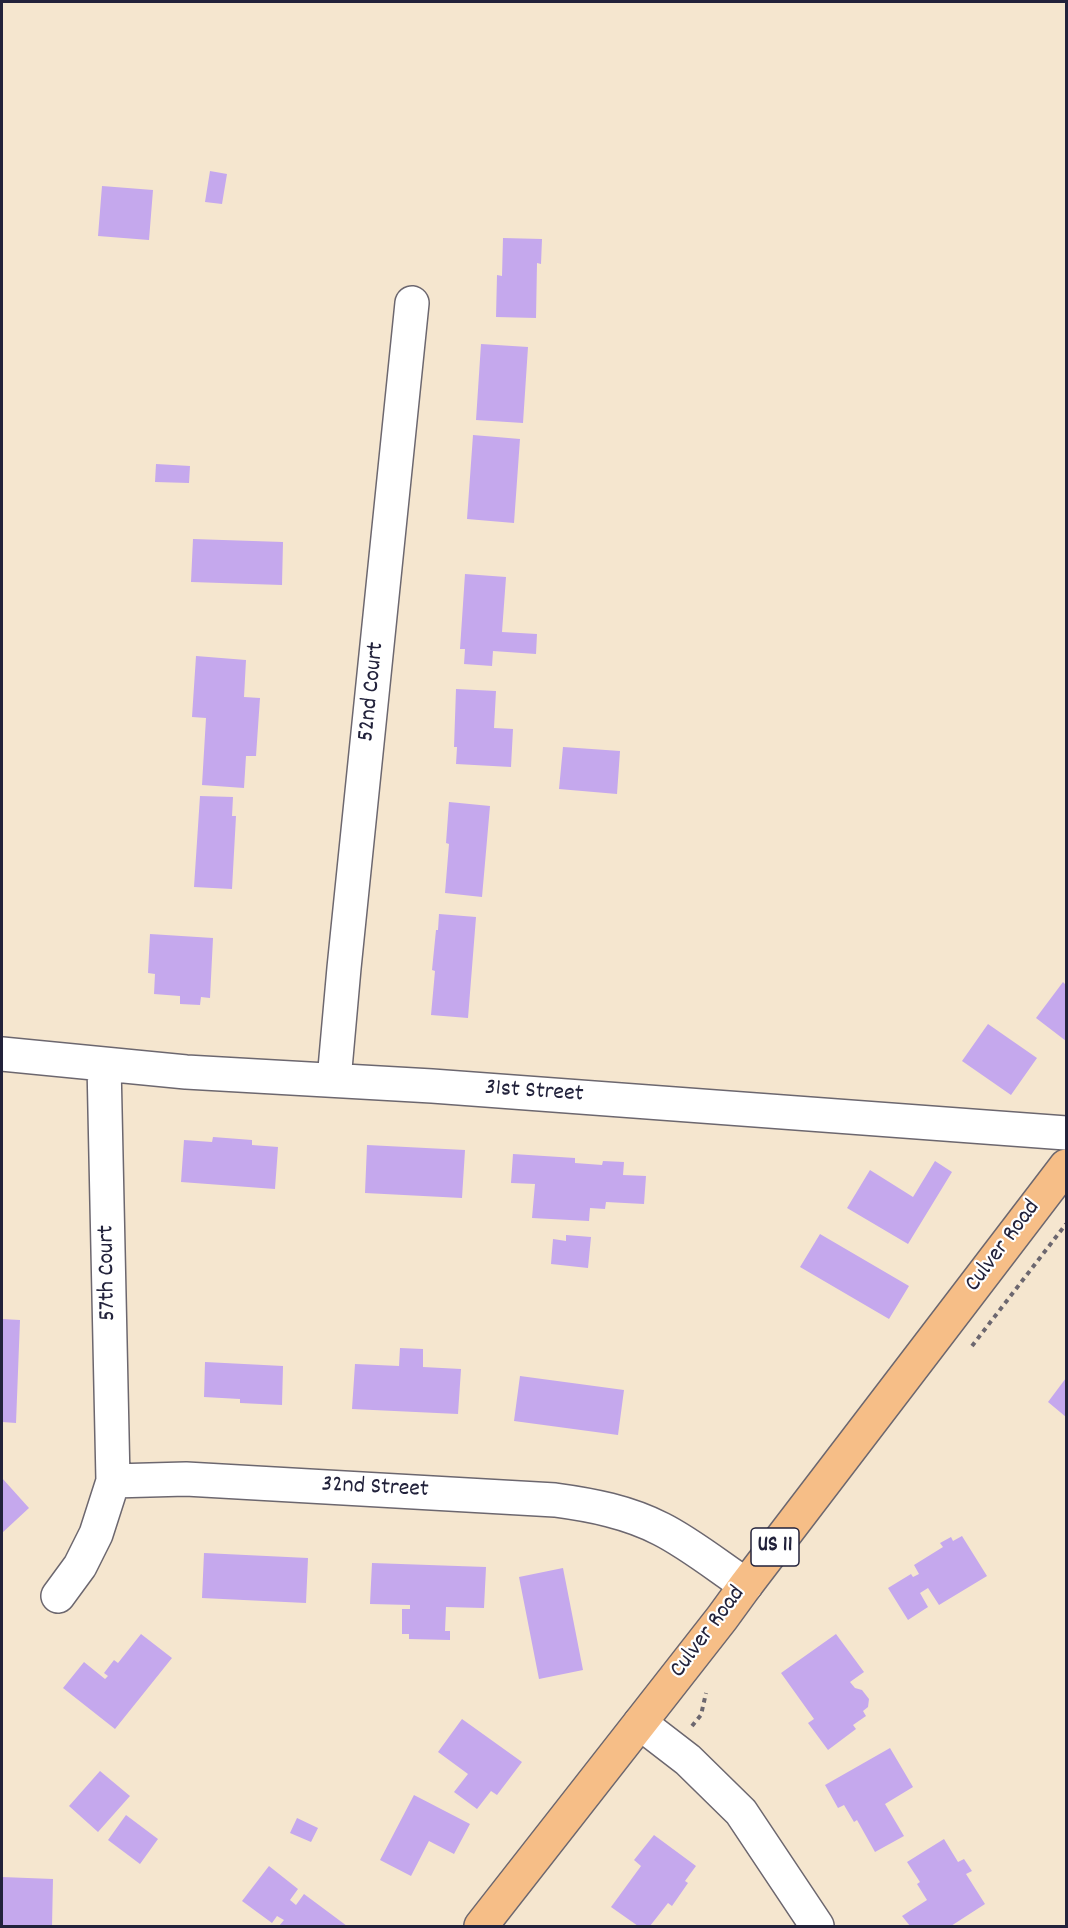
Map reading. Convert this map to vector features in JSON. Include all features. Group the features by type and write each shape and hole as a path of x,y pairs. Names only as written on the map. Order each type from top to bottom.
{"main road":[{"name":"Culver Road","path":"481,1926 722,1618 1066,1166"}],"street":[{"name":"52nd Court","path":"334,1080 412,303"},
{"name":"31st Street","path":"2,1054 186,1072 467,1088 1066,1133"},
{"name":"57th Court","path":"104,1064 113,1481"},
{"name":"32nd Street","path":"113,1481 186,1479 555,1500 592,1506 629,1515 662,1529 746,1585"},
{"path":"58,1596 80,1566 96,1534 113,1481"},
{"path":"640,1723 688,1760 741,1812 817,1926"}],"building":[{"path":"210,171 227,174 222,204 205,202"},
{"path":"102,186 153,190 149,240 98,236"},
{"path":"503,238 542,239 541,264 537,263 536,318 496,317 497,275 502,276"},
{"path":"481,344 528,347 523,423 476,420"},
{"path":"473,435 520,439 514,523 467,519"},
{"path":"156,464 190,466 189,483 155,482"},
{"path":"193,539 283,542 282,585 191,582"},
{"path":"465,574 506,577 502,632 537,634 536,654 493,651 492,666 464,664 465,649 460,649"},
{"path":"196,656 246,660 244,697 260,698 256,756 246,756 244,788 202,785 206,718 192,717"},
{"path":"456,689 496,691 494,728 513,729 511,767 456,764 457,747 454,747"},
{"path":"563,747 620,751 617,794 559,789"},
{"path":"200,796 233,797 232,816 236,816 232,889 194,887"},
{"path":"449,802 490,806 482,897 445,893 449,844 446,843"},
{"path":"439,914 476,917 468,1018 431,1015 435,971 432,970"},
{"path":"150,934 213,938 210,998 201,997 200,1005 180,1004 180,996 154,994 155,974 148,973"},
{"path":"1063,982 1066,985 1066,1041 1036,1018"},
{"path":"988,1024 1037,1058 1011,1095 962,1061"},
{"path":"213,1137 252,1140 252,1145 278,1147 275,1189 181,1182 184,1140 212,1142"},
{"path":"367,1145 465,1150 462,1198 365,1193"},
{"path":"513,1154 575,1158 575,1163 602,1165 603,1161 624,1162 623,1175 646,1176 644,1204 606,1202 605,1209 590,1208 589,1221 532,1218 535,1184 511,1183"},
{"path":"935,1161 952,1172 908,1244 847,1208 870,1170 913,1197"},
{"path":"820,1234 909,1286 889,1319 800,1267"},
{"path":"566,1235 591,1237 588,1268 551,1264 553,1239 566,1241"},
{"path":"2,1319 20,1320 16,1423 2,1422"},
{"path":"400,1348 423,1349 423,1367 461,1369 458,1414 352,1409 355,1364 399,1366"},
{"path":"205,1362 283,1366 282,1405 240,1403 240,1399 204,1397"},
{"path":"520,1376 624,1390 618,1435 514,1421"},
{"path":"1066,1378 1066,1417 1048,1402"},
{"path":"2,1478 29,1508 2,1533"},
{"path":"962,1536 987,1576 939,1605 928,1588 920,1593 928,1607 908,1620 888,1588 911,1574 913,1577 919,1574 914,1565 943,1547 940,1543 951,1537 953,1541"},
{"path":"204,1553 308,1558 306,1603 202,1598"},
{"path":"372,1563 486,1567 484,1608 446,1607 445,1631 450,1631 450,1640 409,1639 409,1634 402,1634 402,1609 410,1609 410,1605 370,1604"},
{"path":"563,1568 583,1670 539,1679 519,1577"},
{"path":"141,1634 172,1658 115,1729 63,1688 84,1662 105,1679 108,1676 104,1673 114,1660 118,1663"},
{"path":"836,1634 864,1672 850,1682 855,1688 862,1690 869,1699 868,1707 863,1711 866,1716 853,1725 856,1729 828,1750 808,1723 814,1719 781,1673"},
{"path":"462,1719 522,1762 497,1795 491,1791 477,1809 454,1792 468,1774 438,1752"},
{"path":"890,1748 913,1787 885,1804 904,1836 875,1852 857,1820 854,1822 844,1805 838,1808 825,1785"},
{"path":"100,1771 130,1796 98,1832 69,1806"},
{"path":"414,1795 470,1824 454,1854 429,1841 411,1876 380,1860"},
{"path":"126,1815 158,1839 140,1864 108,1840"},
{"path":"297,1818 318,1828 311,1842 290,1833"},
{"path":"654,1835 696,1866 685,1881 688,1883 672,1906 668,1903 650,1926 638,1926 611,1907 641,1866 634,1860"},
{"path":"944,1839 958,1862 964,1859 972,1871 966,1874 985,1904 951,1926 910,1926 902,1916 927,1900 917,1884 920,1882 907,1862"},
{"path":"269,1866 298,1889 290,1900 296,1905 304,1894 347,1926 279,1926 284,1920 277,1916 272,1923 242,1901"},
{"path":"2,1877 53,1879 52,1926 2,1926"}]}
